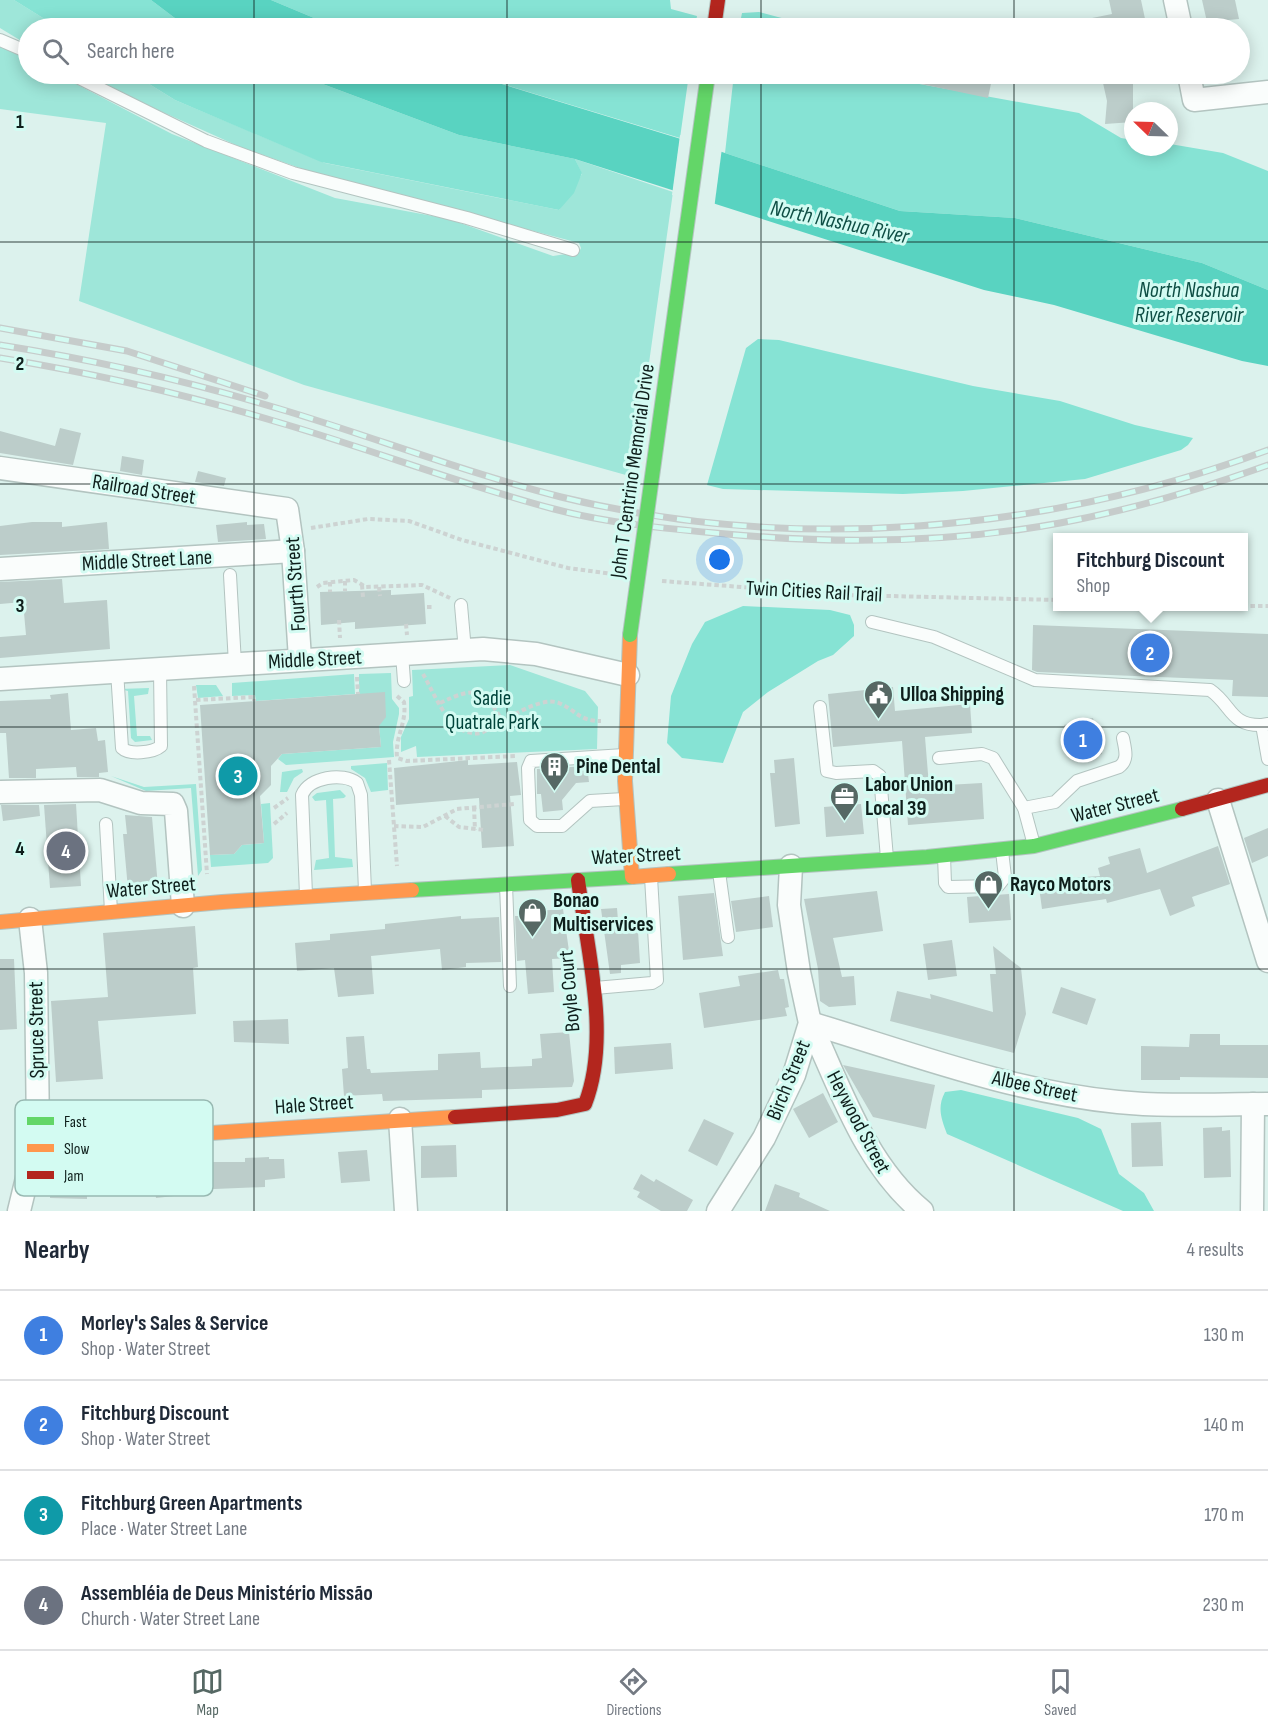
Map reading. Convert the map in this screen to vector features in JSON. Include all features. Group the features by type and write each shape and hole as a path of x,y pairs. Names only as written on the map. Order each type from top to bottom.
{"main road":[{"path":"715,18 718,0"},
{"name":"John T Centrino Memorial Drive","path":"632,877 626,799 630,635 707,84"},
{"name":"Water Street","path":"0,922 183,906 651,876 944,855 1034,846 1085,835 1268,785"},
{"name":"Boyle Court","path":"578,879 591,989 596,1071 589,1098"},
{"name":"Hale Street","path":"213,1133 557,1110 585,1104 589,1098"}],"street":[{"path":"1175,0 1178,18"},
{"path":"1191,84 1194,100 1268,92"},
{"name":"Railroad Street","path":"0,468 290,530"},
{"name":"Middle Street Lane","path":"0,569 290,530"},
{"name":"Fourth Street","path":"290,530 300,659"},
{"name":"Middle Street","path":"0,679 300,659 411,661 465,651 518,651 628,675"},
{"path":"0,792 90,789 111,791 141,803 173,804 176,811 183,906"},
{"path":"1218,800 1268,961"},
{"name":"Birch Street","path":"718,1211 764,1138 794,1075 810,1023 799,972 789,905 791,866"},
{"name":"Spruce Street","path":"30,919 36,973 38,1100"},
{"name":"Albee Street","path":"810,1023 975,1073 1066,1094 1117,1102 1158,1105 1260,1104"},
{"name":"Heywood Street","path":"810,1023 878,1161 892,1183 922,1211"},
{"path":"1252,1211 1260,1104"},
{"path":"400,1119 406,1211"},
{"name":"Spruce Street","path":"19,1211 23,1196"}],"lane":[{"path":"0,40 18,48"},
{"path":"91,84 206,141 293,173 467,218 573,250"},
{"path":"230,575 235,664"},
{"path":"461,605 465,651"},
{"path":"872,621 934,637 1035,681 1210,690 1239,722 1249,725 1265,724 1268,759"},
{"path":"404,681 411,661"},
{"path":"117,671 122,748 131,752 158,750 161,746 160,670"},
{"path":"820,707 828,771 836,773 873,771 880,776 887,859"},
{"path":"1024,808 1055,802 1077,781 1119,768 1124,764 1126,755 1123,738"},
{"path":"626,755 531,761 528,768 531,823 557,827 566,825 590,801 626,799"},
{"path":"939,758 990,755 1024,808 1034,846"},
{"path":"306,899 303,795 307,785 315,780 344,778 357,783 362,795 365,895"},
{"path":"106,824 111,912"},
{"path":"944,855 945,883 948,887 998,886 1005,877 1002,849"},
{"path":"719,871 728,937"},
{"path":"591,989 652,983 657,980 651,876"},
{"path":"506,884 510,986"}],"path":[{"path":"290,530 334,526 368,519 410,521 462,540 568,568 616,575"},
{"path":"316,593 320,583 354,580 362,585 379,587 430,587 461,605"},
{"name":"Twin Cities Rail Trail","path":"651,580 847,594 1053,600"},
{"path":"345,581 345,591"},
{"path":"330,582 330,592"},
{"path":"362,585 363,597"},
{"path":"395,586 395,595"},
{"path":"414,586 414,594"},
{"path":"379,587 380,596"},
{"path":"1248,606 1268,606"},
{"path":"339,621 341,641"},
{"path":"411,661 454,725 463,731 481,733 538,703 550,701 561,704 587,721 601,721"},
{"path":"357,672 358,694"},
{"path":"194,682 207,874"},
{"path":"395,692 404,702 405,720 396,738 397,758 407,761 516,756"},
{"path":"440,703 464,692 480,693 488,697 503,722"},
{"path":"196,700 254,697 254,701"},
{"path":"390,760 397,867"},
{"path":"394,825 423,827 457,809 529,803"},
{"path":"474,807 475,830"},
{"path":"445,816 455,825 484,830"}],"green space":[{"path":"0,0 14,0 43,18 18,18 18,39 0,28"},
{"path":"0,46 18,55 18,84 76,84 172,134 335,198 449,219 553,256 579,252 581,248 579,243 311,172 238,146 100,84 149,84 175,100 325,163 559,210 582,174 575,159 673,192 633,477 304,385 79,301 106,123 0,109"},
{"name":"Sadie Quatrale Park","path":"510,665 585,691 598,707 597,749 417,757 416,746 401,752 401,737 409,719 409,697 413,696 412,670"},
{"path":"391,673 392,699 399,708 393,742 394,757 286,765 278,759 282,754 381,747 379,726 359,694 359,674"},
{"path":"354,674 355,694 256,701 255,695 232,696 232,683"},
{"path":"196,685 216,685 223,696 198,698"},
{"path":"149,688 148,694 134,696 137,736 150,736 152,740 135,742 131,738 128,691 119,689"},
{"path":"387,763 388,790 371,792 365,778 351,769 351,766"},
{"path":"302,769 303,772 294,778 287,792 280,792 282,772"},
{"path":"111,776 144,787 196,784 202,870 198,876 191,788 146,791"},
{"path":"340,790 346,796 333,799 335,857 352,859 353,867 314,870 316,860 329,858 326,800 315,801 312,797 317,793"},
{"path":"270,803 273,858 268,863 211,867 210,855 234,854 242,845 264,843 261,804"}],"shaded area":[{"path":"14,0 151,0 175,18 43,18"},
{"path":"271,0 670,0 671,9 697,16 697,18 314,18"},
{"path":"759,12 782,18 741,18 742,13"},
{"path":"149,84 323,84 459,135 575,159 582,173 574,193 559,210 321,162 175,100"},
{"path":"503,84 688,84 680,138"},
{"path":"733,84 920,84 1079,113 1124,138 1124,156 1178,156 1178,145 1223,153 1268,171 1268,290 1202,263 1015,218 900,211 725,153"},
{"path":"758,339 779,340 973,386 1060,401 1135,425 1193,438 1181,450 1085,479 963,491 903,494 723,489 707,485 746,348"},
{"path":"743,606 830,610 850,615 854,625 854,636 833,655 818,661 768,692 743,712 723,763 682,758 667,743 671,696 692,644 705,622"},
{"path":"961,1090 1078,1118 1101,1129 1119,1174 1144,1193 1154,1211 1123,1211 947,1134 941,1113 941,1103 945,1092"}],"water":[{"path":"151,0 271,0 314,18 175,18"},
{"path":"323,84 502,84 707,147 900,211 1015,218 1202,263 1268,290 1268,366 1242,361 1054,305 984,290 575,159 459,135"}],"pier":[{"path":"680,135 722,148 714,209 672,195"}],"building":[{"path":"1109,0 1141,0 1145,18 1092,18 1112,14"},
{"path":"1202,0 1235,0 1239,18 1206,18"},
{"path":"921,84 991,84 988,98"},
{"path":"1103,84 1133,84 1133,102 1124,102 1124,123 1105,124 1107,101"},
{"path":"60,428 81,433 73,465 0,453 0,431 55,446"},
{"path":"122,456 144,460 142,475 120,471"},
{"path":"198,471 226,478 224,486 195,482"},
{"path":"32,522 62,522 62,527 107,522 109,549 0,555 0,526"},
{"path":"247,522 247,525 264,524 266,539 218,542 216,525"},
{"path":"62,579 64,603 107,600 110,649 0,658 0,637 26,635 23,602 0,604 0,582"},
{"path":"391,590 391,595 424,593 426,624 355,629 355,622 321,625 320,592"},
{"path":"1033,625 1268,634 1268,697 1232,696 1233,680 1037,672 1032,670"},
{"path":"893,687 895,711 970,704 972,733 925,737 929,786 982,783 984,819 908,825 902,741 833,747 828,694"},
{"path":"385,692 386,717 379,726 381,747 282,754 271,766 271,785 260,796 264,843 242,845 234,854 210,855 200,705"},
{"path":"68,693 71,730 96,728 98,741 105,740 108,772 99,773 99,777 77,777 76,767 36,769 36,778 9,778 6,733 0,733 0,701 51,699 50,695"},
{"path":"1093,718 1102,754 1073,761 1064,725"},
{"path":"794,758 800,824 775,827 770,773 775,773 774,760"},
{"path":"468,760 468,765 517,762 521,795 510,796 514,846 482,848 479,798 396,805 394,768"},
{"name":"Pine Dental","path":"587,766 589,782 576,783 562,800 563,810 543,812 541,794 537,794 537,769"},
{"path":"76,804 81,886 50,888 44,805"},
{"name":"Labor Union Local 39","path":"861,804 864,834 826,837 824,807"},
{"path":"1,805 39,805 40,816 3,821"},
{"path":"125,815 152,817 158,887 128,889 123,834 127,834"},
{"path":"1268,828 1268,856 1252,863 1244,838"},
{"path":"1218,846 1230,884 1192,897 1195,906 1170,916 1160,889 1107,903 1106,899 1042,909 1038,880 1100,876 1098,868 1110,864 1108,857 1140,848 1147,873"},
{"path":"877,891 883,931 833,938 842,977 854,976 856,1005 829,1007 820,1001 818,969 804,899"},
{"path":"714,893 723,956 683,960 678,896"},
{"name":"Rayco Motors","path":"1009,894 1011,920 969,923 967,897"},
{"path":"769,896 773,927 736,932 731,901"},
{"path":"538,907 538,911 563,909 570,958 552,959 554,992 528,994 525,960 517,961 515,916 522,916 522,908"},
{"path":"617,908 619,933 638,931 640,963 621,965 621,973 610,974 601,909"},
{"path":"461,916 461,919 499,917 501,962 466,963 466,967 442,970 440,949 371,956 374,994 338,997 334,968 297,971 295,943 330,940 330,934 385,929 385,924"},
{"path":"195,926 198,967 193,968 196,1014 98,1021 103,1079 56,1082 51,1001 108,997 103,933"},
{"path":"952,940 957,976 928,980 923,944"},
{"path":"993,946 1021,968 1026,1014 1014,1053 890,1021 897,991 931,999 930,994 993,1012 990,974 996,974"},
{"path":"0,959 14,959 17,1029 0,1030"},
{"path":"778,970 780,979 784,979 789,1007 785,1008 787,1016 704,1028 699,993 740,986 738,976"},
{"path":"1061,987 1096,999 1087,1025 1052,1013"},
{"path":"288,1019 289,1044 234,1042 233,1021"},
{"path":"569,1032 574,1081 572,1087 482,1090 482,1098 383,1101 382,1094 344,1096 342,1069 348,1068 346,1037 364,1036 367,1069 370,1069 371,1073 438,1070 438,1054 480,1052 481,1068 532,1066 532,1059 542,1058 540,1034"},
{"path":"1190,1034 1220,1034 1220,1045 1268,1045 1268,1078 1180,1077 1180,1080 1141,1080 1141,1046 1189,1047"},
{"path":"671,1043 673,1069 615,1074 614,1047"},
{"path":"843,1065 935,1085 926,1129 873,1117"},
{"path":"823,1093 838,1122 809,1138 793,1109"},
{"path":"704,1119 734,1133 717,1166 688,1151"},
{"path":"1161,1122 1163,1166 1132,1167 1131,1123"},
{"path":"1222,1127 1222,1131 1230,1130 1231,1177 1204,1178 1203,1128"},
{"path":"456,1145 457,1177 421,1178 421,1146"},
{"path":"367,1150 370,1181 341,1183 338,1152"},
{"path":"245,1158 284,1159 285,1178 265,1180 265,1187 213,1189 213,1162 245,1162"},
{"path":"641,1174 654,1182 656,1179 693,1200 687,1211 661,1211 637,1197 640,1192 633,1189"},
{"path":"775,1184 800,1193 799,1197 830,1211 765,1211"},
{"path":"50,1196 87,1196 87,1199 50,1198"}],"railway":[{"path":"0,328 127,351 265,396"},
{"path":"0,345 106,364 211,389 490,477 561,497 649,515 738,525 828,529 918,526 1007,516 1096,500 1183,478 1268,450"},
{"path":"0,358 104,377 240,411 483,488 574,514 654,527 758,537 888,540 1017,530 1087,518 1139,505 1268,465"}],"traffic: fast":[{"path":"630,635 707,84"},
{"path":"669,874 927,857 1034,846 1182,809"},
{"path":"412,890 632,877"}],"traffic: slow":[{"path":"630,635 625,781 632,877 669,874"},
{"path":"0,922 222,902 412,890"},
{"path":"213,1133 455,1117"}],"traffic: jam":[{"path":"715,18 718,0"},
{"path":"1182,809 1268,785"},
{"path":"455,1117 557,1110 585,1104 593,1078 597,1022 595,993 578,880"}],"place":[{"name":"Fitchburg Discount","path":"1150,653"},
{"name":"Ulloa Shipping","path":"879,720"},
{"name":"Morley's Sales & Service","path":"1083,740"},
{"name":"Fitchburg Green Apartments","path":"238,776"},
{"name":"Pine Dental","path":"555,792"},
{"name":"Labor Union Local 39","path":"844,822"},
{"name":"Assembléia de Deus Ministério Missão","path":"66,851"},
{"name":"Rayco Motors","path":"989,910"},
{"name":"Bonao Multiservices","path":"532,938"}],"water label":[{"name":"North Nashua River","path":"840,221"},
{"name":"North Nashua River Reservoir","path":"1189,302"}]}
